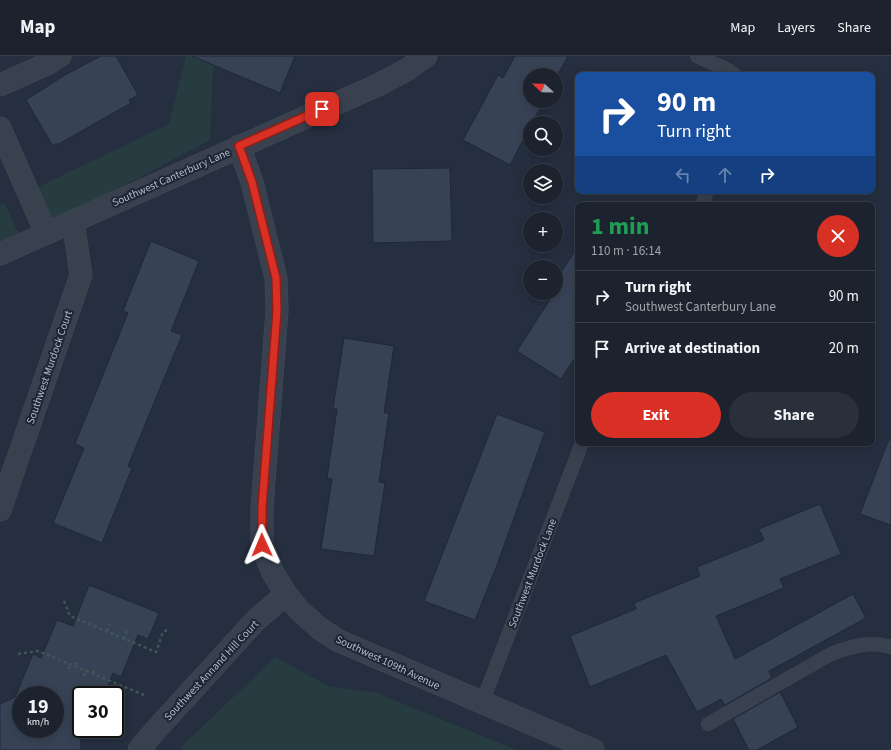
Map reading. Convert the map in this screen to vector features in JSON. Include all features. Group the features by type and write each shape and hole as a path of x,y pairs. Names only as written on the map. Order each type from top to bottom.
{"street":[{"path":"0,85 47,64 60,56"},
{"name":"Southwest Canterbury Lane","path":"0,254 378,85 408,69 426,56"},
{"path":"0,128 46,233"},
{"name":"Southwest 109th Avenue","path":"239,146 252,182 276,278 277,311 262,508 262,545 272,571 286,594 299,610 319,628 339,641 593,750"},
{"name":"Southwest Murdock Court","path":"0,510 81,275 73,221"},
{"name":"Southwest Annand Hill Court","path":"140,750 153,733 256,620 286,594"}],"lane":[{"path":"697,56 731,72"},
{"name":"Southwest Murdock Lane","path":"482,703 581,446"},
{"path":"708,724 831,654 850,646 868,644 891,647"}],"path":[{"path":"64,601 70,616 156,652 164,632 167,630"},
{"path":"107,631 110,624"},
{"path":"124,639 127,631"},
{"path":"18,654 38,651 144,694"},
{"path":"75,665 77,659"},
{"path":"68,669 71,664"},
{"path":"93,673 96,666"},
{"path":"84,676 86,670"}],"green space":[{"path":"186,56 217,56 213,68 210,140 53,223 36,188 169,124"},
{"path":"5,203 18,233 0,241 0,205"},
{"path":"275,657 328,686 377,693 517,750 185,750 180,748"}],"building":[{"path":"101,56 116,56 138,95 129,100 131,103 53,146 26,100 65,75"},
{"path":"192,56 295,56 280,93"},
{"path":"515,56 568,56 561,68 523,68 523,108 540,108 536,116 523,116 523,140 510,165 463,140 498,75 503,78"},
{"path":"450,168 452,241 373,243 372,169"},
{"path":"151,241 199,261 171,331 182,335 128,466 132,468 102,543 53,523 84,448 75,444 128,313 123,311"},
{"path":"575,251 575,358 561,379 517,351 550,300 563,300 563,269"},
{"path":"344,338 394,346 384,413 389,413 379,482 385,483 374,556 321,549 332,479 327,478 337,409 333,408"},
{"path":"497,414 545,432 497,565 475,620 424,601"},
{"path":"889,439 891,440 891,525 860,514"},
{"path":"820,504 841,554 780,579 784,588 716,616 735,659 853,594 866,618 769,671 772,678 725,705 721,699 697,712 666,655 590,687 570,636 636,609 634,603 700,576 697,567 764,540 759,529"},
{"path":"89,585 159,613 148,639 138,635 121,677 113,673 108,686 72,686 72,738 81,738 81,750 0,750 0,704 12,698 12,738 64,738 64,686 20,686 33,654 41,658 57,620 73,626"},
{"path":"780,692 798,727 757,750 749,750 733,719"}],"route":[{"path":"262,545 262,508 277,311 276,278 252,182 239,146 322,109"}]}
